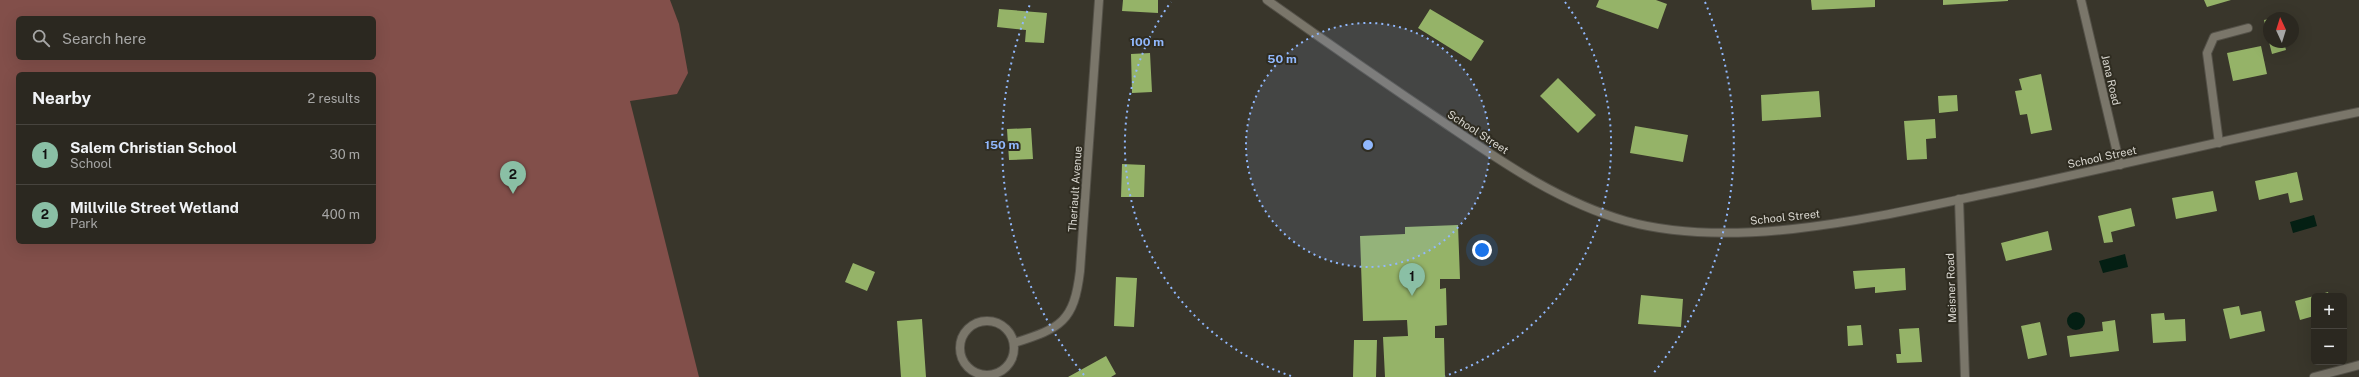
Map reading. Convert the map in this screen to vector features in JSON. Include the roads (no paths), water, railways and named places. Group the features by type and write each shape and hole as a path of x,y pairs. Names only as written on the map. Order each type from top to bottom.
{"street":[{"name":"Theriault Avenue","path":"1014,343 1048,332 1058,326 1069,314 1076,299 1080,271 1099,0"},
{"name":"School Street","path":"1267,0 1347,57 1526,176 1589,208 1624,220 1658,228 1690,233 1754,232 1830,223 1959,199 2359,112"},
{"name":"Jana Road","path":"2082,0 2120,165"},
{"path":"2219,143 2207,53 2214,37 2248,28"},
{"name":"Meisner Road","path":"1959,199 1965,377"},
{"path":"984,321 996,322 1006,328 1014,343 1014,354 1008,364 994,374 983,374 973,371 966,364 961,354 961,344 965,333 973,325 984,321"},
{"path":"2314,377 2359,365"}],"place":[{"name":"Millville Street Wetland","path":"513,194"},
{"name":"Salem Christian School","path":"1412,296"}]}
